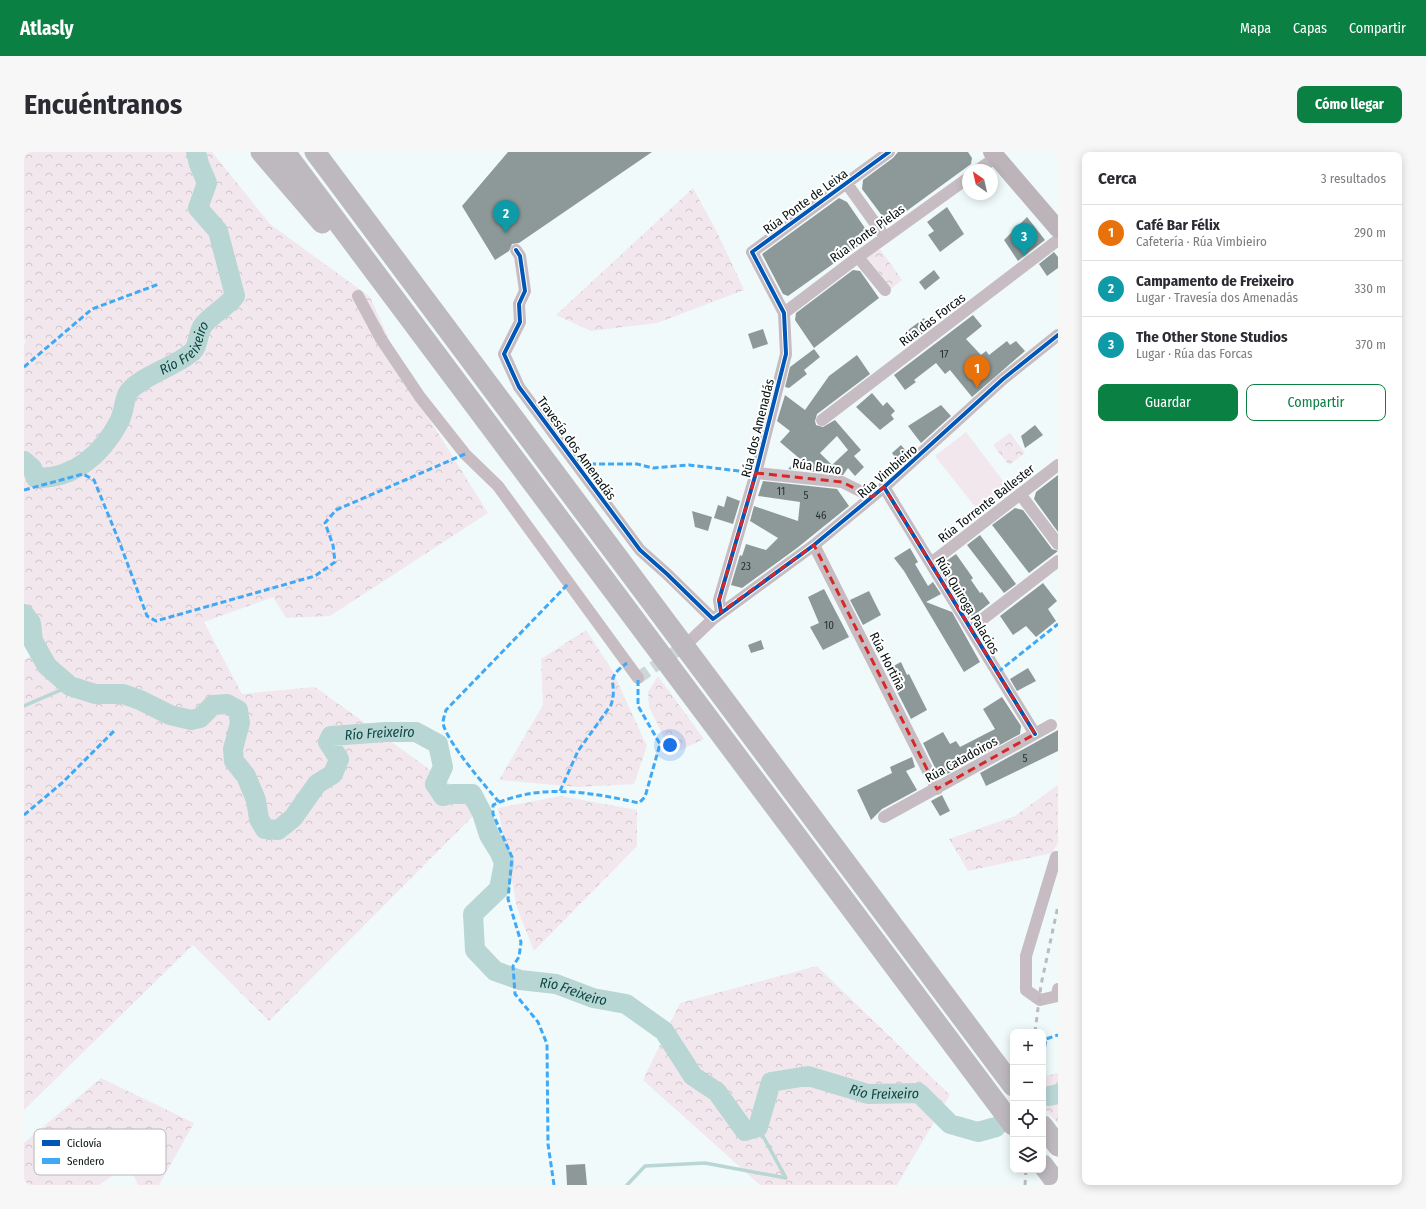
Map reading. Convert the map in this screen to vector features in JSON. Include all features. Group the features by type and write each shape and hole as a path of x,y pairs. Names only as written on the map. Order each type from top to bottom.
{"highway":[{"path":"261,152 392,303 446,369"},
{"path":"285,152 1010,1121"},
{"path":"315,152 1010,1082"},
{"path":"326,152 372,229"},
{"path":"1046,1130 1058,1146"},
{"path":"1046,1169 1058,1185"}],"main road":[{"path":"994,154 1058,229"}],"street":[{"name":"Rúa Ponte de Leixa","path":"752,252 889,152"},
{"path":"984,164 994,154"},
{"name":"Rúa Ponte Pielas","path":"784,312 962,182"},
{"path":"847,184 885,237"},
{"name":"Rúa das Forcas","path":"822,420 1058,240"},
{"name":"Travesía dos Amenadás","path":"516,250 520,256 525,291 519,304 520,322 504,354 519,387 640,550 717,616"},
{"name":"Rúa dos Amenadás","path":"717,616 719,600 756,473 786,354 784,312 752,252"},
{"path":"858,257 885,290"},
{"path":"358,296 381,339 420,397 465,454 498,486 638,678"},
{"name":"Rúa Vimbieiro","path":"692,640 717,616 814,545 872,497 1003,379 1058,335"},
{"name":"Rúa Torrente Ballester","path":"931,563 1058,464"},
{"name":"Rúa Buxo","path":"756,473 842,482 872,497"},
{"name":"Rúa Quiroga Palacios","path":"884,487 1035,734"},
{"path":"1020,494 1058,544"},
{"name":"Rúa Hortiña","path":"814,545 938,789"},
{"path":"970,628 1058,561"},
{"name":"Rúa Catadoiros","path":"884,817 938,789 1051,724"},
{"path":"1056,857 1026,956 1026,990 1040,1000 1056,996 1058,989"}],"highlighted area":[{"path":"756,473 842,482 872,497 884,487 1035,734 937,789 814,545 721,612 719,600"}],"green space":[{"path":"24,152 212,152 270,224 370,297 413,393 488,513 330,616 286,618 273,597 204,622 242,694 315,687 482,807 269,1021 193,945 24,1110 24,660 31,656 24,641 24,344 26,341 24,339"},
{"path":"693,188 718,234 744,290 657,323 591,331 556,315"},
{"path":"880,249 902,280 891,289 867,257"},
{"path":"966,432 1010,490 980,513 935,456"},
{"path":"1010,433 1025,453 1009,465 993,445"},
{"path":"586,630 612,670 647,746 634,784 578,787 499,780 543,705 541,659"},
{"path":"658,676 704,739 672,754 649,707 648,692"},
{"path":"1058,785 1058,843 1052,853 968,871 949,839 1015,816"},
{"path":"561,796 637,810 637,846 534,951 517,908 498,808"},
{"path":"817,966 950,1095 897,1185 760,1185 643,1080 680,1003"},
{"path":"1058,1073 1058,1124 1046,1110 1046,1076"},
{"path":"101,1078 194,1123 166,1173 166,1129 41,1129"},
{"path":"34,1135 34,1175 113,1175 99,1185 24,1185 24,1143"},
{"path":"134,1175 165,1175 159,1185 138,1185"}],"building":[{"path":"508,152 652,152 519,243 512,244 509,251 495,260 462,206"},
{"path":"898,152 968,152 972,158 971,164 962,164 962,171 893,221 886,221 862,189 863,180 893,158"},
{"path":"839,198 847,202 867,231 868,239 788,296 783,294 762,254"},
{"path":"947,207 964,234 940,252 928,235 934,231 927,222"},
{"path":"1027,217 1045,240 1018,261 1004,240"},
{"path":"1054,252 1058,257 1058,268 1047,276 1039,264"},
{"path":"853,270 860,271 879,298 814,348 795,320 796,313"},
{"path":"934,270 940,278 925,290 919,282"},
{"path":"973,315 982,326 966,339 981,355 986,351 989,355 1007,341 1010,345 1016,341 1025,351 972,397 950,370 945,374 936,363 914,380 916,382 905,390 894,375"},
{"path":"924,318 931,327 914,340 907,331"},
{"path":"763,329 768,344 753,349 748,334"},
{"path":"814,349 820,357 804,370 807,374 789,388 785,387 790,367"},
{"path":"857,355 870,374 817,414 815,421 816,425 823,427 835,420 861,450 854,456 864,467 855,476 848,468 843,475 788,469 799,458 780,442 790,431 777,421 785,395 805,410 829,376","holes":["837,436 848,450 832,465 820,453"]},
{"path":"872,393 883,406 887,402 895,411 891,415 894,419 880,430 856,407"},
{"path":"941,405 951,416 921,443 908,426"},
{"path":"1035,425 1043,435 1025,448 1021,436"},
{"path":"901,445 907,452 897,460 892,453"},
{"path":"1058,475 1058,532 1034,499 1036,492"},
{"path":"763,481 837,489 849,506 797,548 742,588 731,585 740,555 742,556 746,544 766,550 778,538 750,521 754,506 798,521 800,502 758,496"},
{"path":"727,496 740,501 733,524 714,518 718,505 724,507"},
{"path":"1015,508 1023,510 1052,549 1058,551 1029,573 992,525"},
{"path":"692,511 712,517 708,531 695,527"},
{"path":"980,535 1016,584 1004,593 967,545"},
{"path":"910,548 918,562 915,564 928,586 933,582 941,594 926,602 952,612 980,662 964,672 904,571 894,558"},
{"path":"956,554 973,578 971,580 980,593 982,592 990,603 972,617 942,567 942,564"},
{"path":"1043,583 1057,601 1048,609 1056,621 1036,637 1026,626 1013,635 1000,616"},
{"path":"824,589 849,637 823,650 810,627 819,623 808,597"},
{"path":"869,591 881,615 863,625 850,600"},
{"path":"761,640 764,649 751,653 748,645"},
{"path":"901,662 907,675 909,674 927,710 911,719 886,670"},
{"path":"1028,668 1036,681 1017,691 1010,679"},
{"path":"1002,697 1021,726 1020,734 940,778 923,743 943,732 950,744 956,741 960,747 995,729 983,709"},
{"path":"1058,730 1058,751 986,786 980,773"},
{"path":"912,757 915,767 906,771 917,790 882,809 871,820 857,790 892,773 890,767"},
{"path":"942,795 950,811 940,816 931,801"},
{"path":"585,1164 587,1185 567,1185 566,1165"}],"waterway":[{"name":"Río Freixeiro","path":"24,461 32,468 36,478 63,474 85,462 95,454 112,434 121,418 128,393 133,387 192,352 196,347 202,327 205,323 235,296 218,231 198,208 207,183 196,152"},
{"name":"Río Freixeiro","path":"24,614 31,623 33,641 47,666 70,686 95,694 123,694 140,700 170,715 191,720 200,718 213,705 227,704 238,710 240,723 233,749 234,761 246,776 256,800 259,819 265,829 278,830 293,818 317,784 333,774 339,759 328,742 331,736 386,732 416,732 438,744 443,767 435,784 443,796 452,794 472,794 482,813 489,835 504,863 499,889 473,914 475,950 495,971 520,980 556,984 593,998 626,1004 664,1031 693,1076 717,1092 745,1131 758,1127 771,1082 808,1076 868,1094 919,1093 950,1124 978,1132 996,1127"},
{"path":"24,706 70,686"},
{"name":"Río Freixeiro","path":"1049,1096 1058,1094"},
{"path":"627,1185 645,1166 705,1163 786,1178 758,1127"}],"tunnel":[{"path":"638,678 688,643"}],"railway":[{"path":"1035,1029 1041,985 1058,906"},
{"path":"1025,1185 1026,1173"}],"marked path":[{"path":"24,367 92,309 159,284"},
{"path":"24,490 83,474 94,480 147,616 156,621 315,576 335,562 333,545 325,523 336,510 465,454"},
{"path":"573,458 592,464 637,464 653,468 689,465 756,473"},
{"path":"499,802 467,764 451,741 443,723 446,710 569,583"},
{"path":"998,672 1058,624"},
{"path":"560,791 578,751 611,705 613,697 613,678 615,674 627,663"},
{"path":"554,1185 548,1144 547,1044 538,1022 515,994 513,966 519,957 521,942 508,899 512,857 493,814 493,805 511,798 547,792 584,793 639,803 645,797 660,744 638,706 638,678"},
{"path":"24,815 62,783 114,731"},
{"path":"1046,1039 1058,1035"}],"cycle path":[{"path":"721,612 719,600 756,473 786,354 784,313 752,252 889,152"},
{"path":"516,250 520,256 525,291 519,304 520,322 504,354 519,387 640,550 713,619 814,545 884,487 1003,379 1058,335"},
{"path":"884,487 1035,734"}],"place":[{"name":"Campamento de Freixeiro","path":"506,233"},
{"name":"The Other Stone Studios","path":"1024,256"},
{"name":"Café Bar Félix","path":"977,388"}]}
